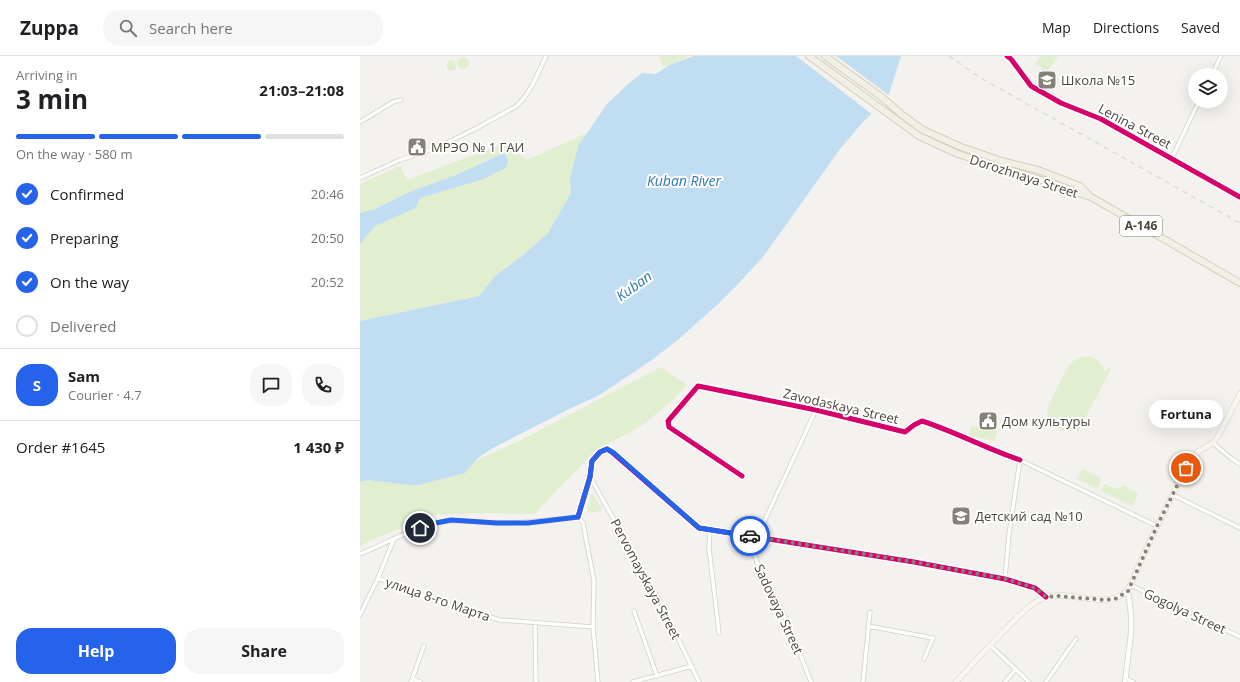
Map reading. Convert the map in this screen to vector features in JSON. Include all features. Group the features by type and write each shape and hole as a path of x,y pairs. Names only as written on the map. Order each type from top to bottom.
{"main road":[{"name":"Dorozhnaya Street","path":"809,56 919,136 958,154 1091,197 1240,283"},
{"name":"Dorozhnaya Street","path":"825,56 883,98 901,114 923,130 1002,161 1038,170 1080,186 1091,197"},
{"path":"956,682 990,645 1026,610 1038,601 1046,597 1058,596 1105,600 1115,599 1128,591 1157,526 1193,456 1213,443 1240,394"}],"street":[{"path":"360,178 400,160 436,148 515,108 529,90 546,56"},
{"name":"Lenina Street","path":"1007,56 1011,59 1031,86 1061,103 1101,119 1240,197"},
{"path":"1215,68 1221,56"},
{"path":"360,122 393,102 401,100"},
{"path":"1172,158 1196,108"},
{"name":"Zavodaskaya Street","path":"742,476 669,427 668,421 698,386 816,410 905,432 922,421 943,428 1020,460 1157,526"},
{"path":"757,537 816,410"},
{"path":"1213,443 1240,464"},
{"path":"578,517 590,477 592,461 600,452 607,449 614,453 699,528 914,562 1006,579 1035,588 1046,597"},
{"path":"1006,579 1009,534 1020,460"},
{"name":"Pervomayskaya Street","path":"590,477 661,603 699,682"},
{"path":"1172,495 1240,528"},
{"path":"360,554 420,528 451,520 497,523 528,523 578,517"},
{"path":"578,517 583,523 594,580 593,627 598,682"},
{"path":"710,529 709,548 719,633"},
{"name":"Sadovaya Street","path":"752,536 752,548 757,562 788,623 811,682"},
{"path":"360,615 378,578 394,539"},
{"name":"улица 8-го Марта","path":"378,578 440,602 500,620 593,627"},
{"name":"Gogolya Street","path":"1130,585 1240,637"},
{"path":"1128,591 1131,615 1131,633 1125,680 1134,682"},
{"path":"634,611 657,676"},
{"path":"862,682 870,612"},
{"path":"535,623 536,682"},
{"path":"868,626 933,638 924,659"},
{"path":"1046,682 1076,638"},
{"path":"990,645 1029,682"},
{"path":"420,682 411,680 424,646"},
{"path":"633,682 692,666"},
{"path":"1005,682 1015,670"}],"green space":[{"path":"659,56 690,56 663,67"},
{"path":"1041,56 1058,56 1047,72 1035,64"},
{"path":"461,57 465,57 469,63 465,69 461,69 457,65 457,61"},
{"path":"448,61 455,61 456,69 452,71 448,70 446,66"},
{"path":"587,133 578,146 570,177 571,193 548,233 521,257 496,275 479,296 360,321 360,243 375,226 416,208 420,198 484,179 505,169 508,157 503,153 456,175 407,193 375,209 360,213 360,184 400,166 407,180 505,143 527,160"},
{"path":"1087,356 1099,361 1105,372 1108,368 1111,369 1078,432 1075,430 1065,431 1055,428 1047,416 1048,407 1062,378 1072,362"},
{"path":"661,367 687,385 670,403 641,426 595,451 534,514 486,513 433,515 360,546 360,482 368,480 419,485 465,473 475,461 521,440"},
{"path":"971,426 997,431 995,441 969,436"},
{"path":"1082,469 1099,477 1101,480 1097,489 1077,479"},
{"path":"1104,484 1115,489 1124,486 1136,492 1138,495 1132,506 1101,491"},
{"path":"593,494 602,509 601,511 588,513 587,511 591,495"}],"water":[{"name":"Kuban River","path":"694,56 901,56 889,94 840,149 763,257 717,305 680,338 652,360 598,396 571,408 493,448 475,461 465,473 419,485 368,480 360,482 360,321 479,296 496,275 521,257 548,233 571,193 570,177 578,146 607,104 642,73 656,74 669,65"},
{"path":"504,153 508,160 505,169 484,179 420,198 416,208 375,226 360,244 360,213 375,209 407,193 456,175"}],"pier":[{"path":"796,56 836,56 890,96 880,109 873,115"}],"railway":[{"path":"949,56 979,77 1240,223"}],"cycle path":[{"path":"1007,56 1011,59 1031,86 1061,103 1101,119 1240,197"},
{"path":"742,476 669,427 668,421 698,386 816,410 905,432 922,421 1020,460"},
{"path":"578,517 590,477 592,461 600,452 607,449 699,528 914,562 1005,579 1035,588 1046,597"}],"way so far":[{"path":"750,536 914,562 1006,579 1035,588 1046,597 1058,596 1105,600 1115,599 1128,591 1157,526 1186,468"}],"place":[{"name":"Школа №15","path":"1047,80"},
{"name":"МРЭО № 1 ГАИ","path":"417,147"},
{"name":"Дом культуры","path":"988,421"},
{"name":"Fortuna","path":"1186,468"},
{"name":"Детский сад №10","path":"961,516"}],"route":[{"path":"420,528 451,520 497,523 528,523 578,517 590,477 592,461 600,452 607,449 614,453 699,528 750,536"}],"water label":[{"name":"Kuban","path":"634,286"}]}
